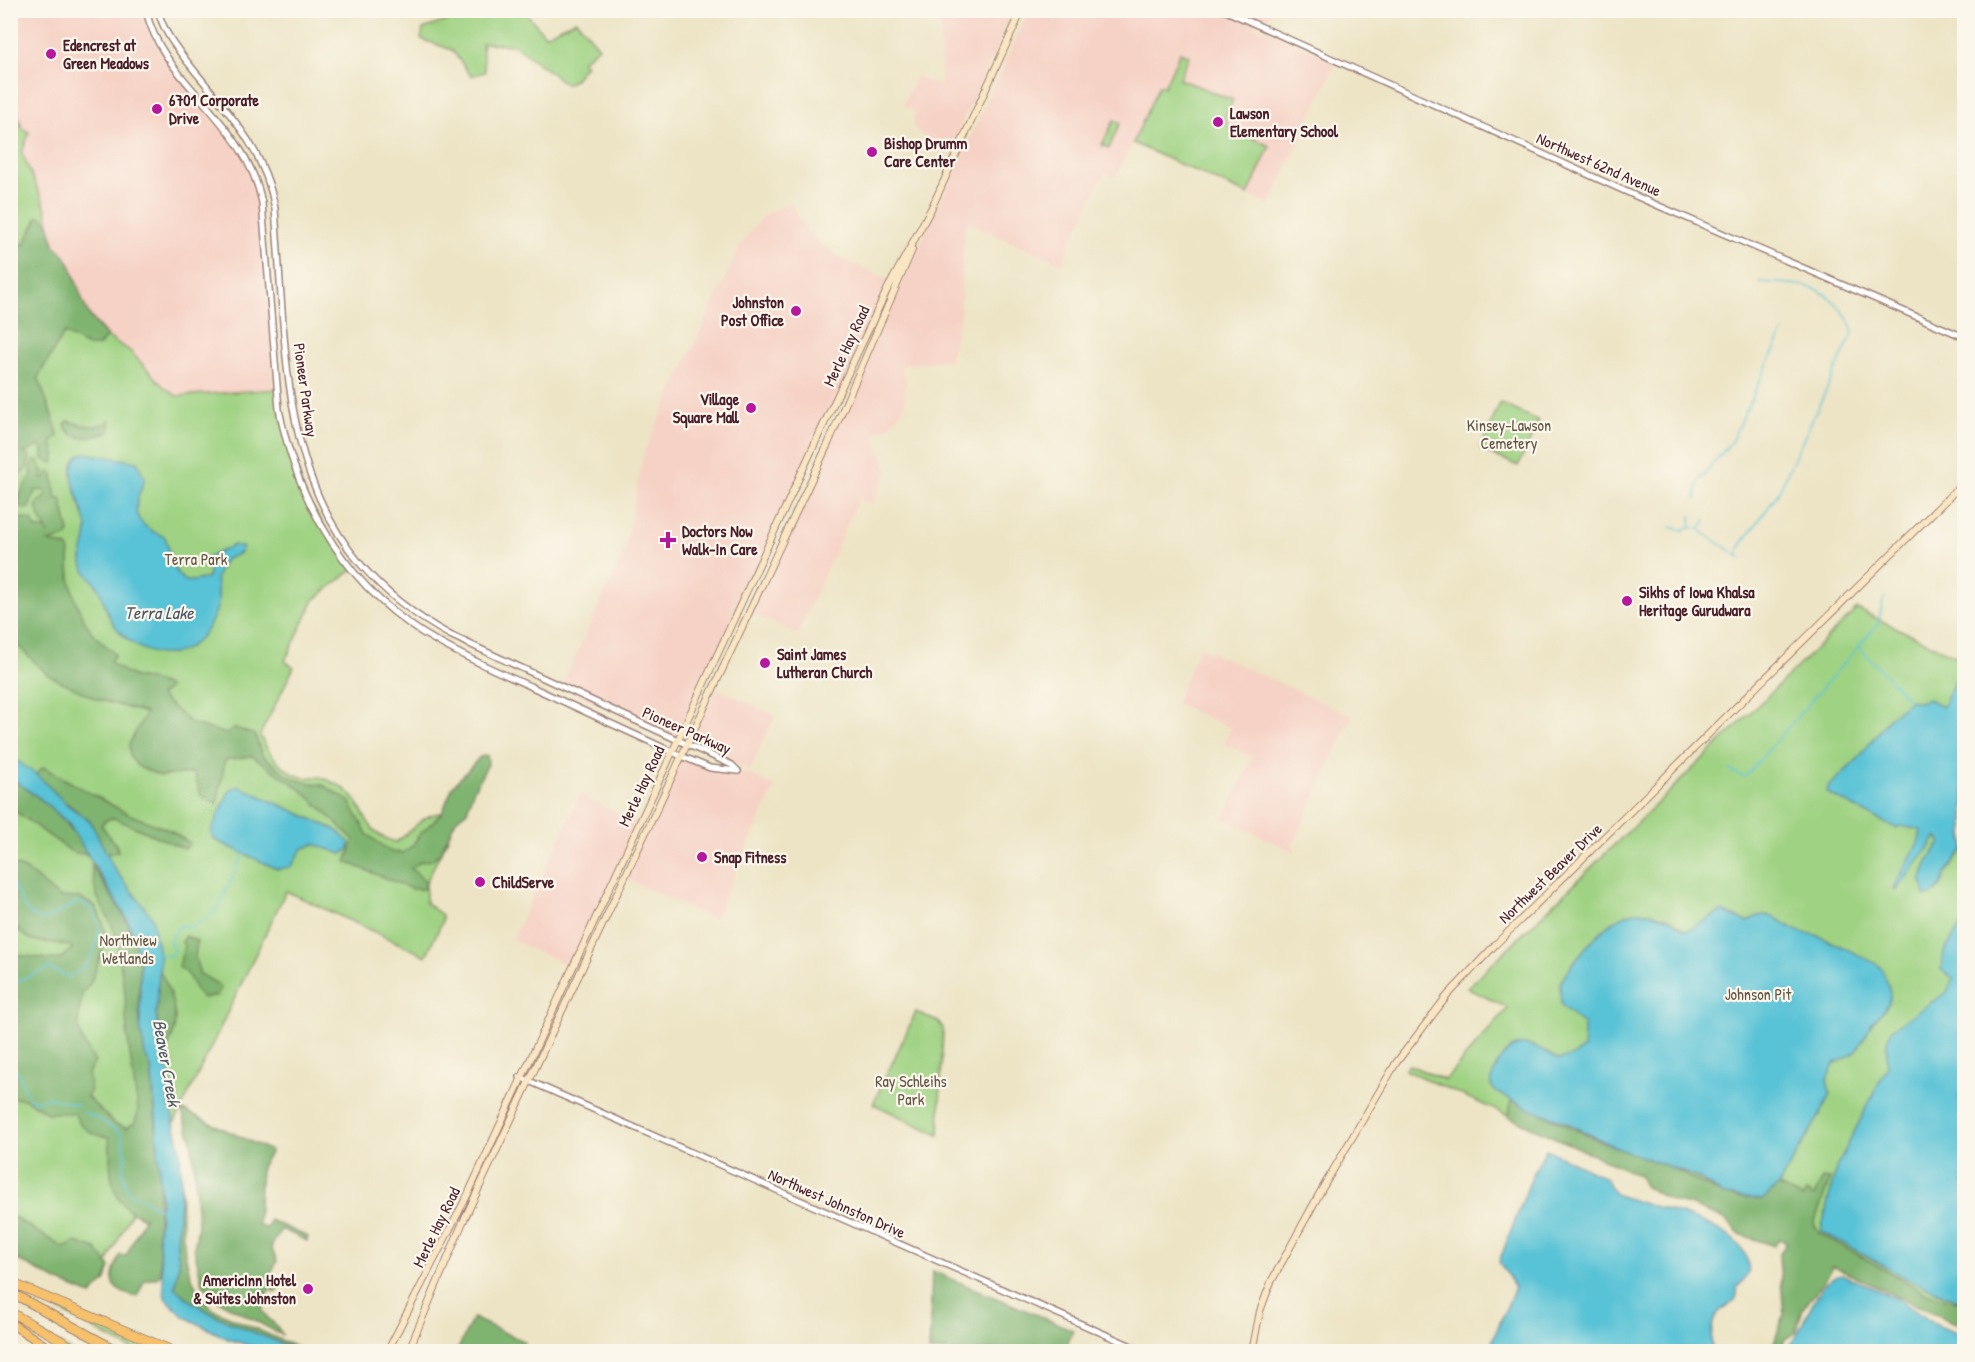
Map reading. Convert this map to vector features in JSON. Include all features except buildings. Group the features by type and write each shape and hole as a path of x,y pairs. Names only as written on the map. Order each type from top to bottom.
{"highway":[{"path":"10,1282 176,1352"},
{"path":"10,1292 120,1352"},
{"path":"10,1312 82,1352"},
{"path":"10,1323 55,1352"}],"main road":[{"name":"Merle Hay Road","path":"387,1352 469,1192 520,1077 574,968 676,741 887,290 918,232 1022,10"},
{"name":"Merle Hay Road","path":"408,1352 443,1266 837,424 902,276 918,232"},
{"name":"Northwest Beaver Drive","path":"1252,1352 1260,1311 1272,1282 1383,1083 1426,1022 1495,945 1965,482"}],"street":[{"name":"Pioneer Parkway","path":"146,10 151,28 165,53 236,139 256,176 262,203 277,383 284,434 305,496 338,552 382,601 436,641 681,756 710,768 738,771 732,765 686,746 442,630 414,612 384,586 347,545 315,490 296,430 289,389 272,189 252,144 173,44 158,10"},
{"name":"Northwest 62nd Avenue","path":"1224,10 1638,197 1965,337"},
{"name":"Northwest Johnston Drive","path":"520,1077 1144,1352"}],"shaded area":[{"path":"10,11 143,11 150,31 168,61 248,163 260,205 275,389 177,396 164,387 119,342 109,338 89,315 54,245 45,206 22,153 29,132 22,128 11,90"},
{"path":"940,11 1014,11 949,150 913,127 915,112 903,105 916,76 941,87"},
{"path":"1029,11 1224,11 1337,61 1269,205 1133,143 1115,177 1104,173 1070,244 1063,264 968,223 964,232 960,319 948,367 948,360 901,365 906,382 904,407 892,424 873,435 888,469 873,504 859,498 799,631 801,636 749,612"},
{"path":"1234,11 1271,11 1265,24"},
{"path":"790,202 807,231 823,246 841,258 892,281 676,741 561,687 625,549 644,452 741,244 763,216"},
{"path":"1200,647 1352,716 1293,844 1295,852 1224,819 1252,757 1224,744 1231,728 1175,703"},
{"path":"717,688 775,715 750,770 696,748 694,739"},
{"path":"681,756 710,768 747,773 775,787 714,919 624,878"},
{"path":"580,795 639,823 574,968 512,940"}],"green space":[{"path":"496,13 526,13 545,35 576,20 599,47 582,61 586,65 574,80 566,84 514,45 482,43 485,72 471,76 452,50 421,39 423,29 449,20 449,18"},
{"path":"1180,52 1189,56 1179,79 1233,100 1225,117 1229,128 1270,146 1248,195 1133,143 1159,85 1164,87"},
{"path":"10,90 22,128 29,132 22,153 45,206 54,245 89,315 109,338 129,350 164,387 177,396 278,389 279,409 305,496 352,570 314,600 285,661 294,667 260,735 267,748 276,760 294,774 303,778 324,778 340,786 356,800 370,825 384,838 396,842 428,816 442,813 448,839 426,882 426,903 442,915 442,922 426,956 286,891 94,1290 11,1251"},
{"path":"1114,120 1120,123 1109,148 1102,145"},
{"path":"38,217 42,217 50,226 54,245 67,259 85,307 92,319 109,338 105,338 99,346 88,346 64,333 38,377 57,430 58,436 52,442 55,454 54,463 43,459 43,450 38,446 24,453 30,456 27,468 20,474 10,471 10,279 17,264 13,249 19,243 24,245"},
{"name":"Kinsey-Lawson Cemetery","path":"1500,403 1539,421 1518,466 1480,449"},
{"path":"110,420 110,432 91,437 78,437 72,434 65,424 68,421 84,426 95,426"},
{"path":"33,461 38,461 44,472 40,477 42,479 50,472 53,474 56,499 61,498 69,532 66,537 49,542 67,547 70,551 69,572 73,593 86,623 115,655 110,661 126,673 167,686 169,688 160,696 191,723 226,734 235,728 255,735 262,755 287,775 299,781 323,785 349,801 367,834 391,852 403,853 413,845 419,835 442,813 453,786 480,757 487,755 488,764 473,791 467,811 456,820 440,853 432,860 420,862 411,868 426,882 425,889 412,889 346,862 354,840 303,791 252,756 225,760 217,804 201,796 194,773 160,776 137,766 130,756 129,744 146,713 96,699 48,675 11,639 11,510 20,518 32,520 36,529 45,529 48,534 36,508 38,502 46,497 45,490 35,491 29,508 23,509 19,505 20,494 32,475 30,468"},
{"name":"Johnson Pit","path":"1857,609 1964,660 1964,1324 1767,1230 1405,1070 1409,1065 1445,1080 1508,1008 1467,988"},
{"path":"43,767 128,814 169,830 190,843 185,849 114,818 106,820 101,825 117,846 118,852 106,854 90,821 53,793 36,774"},
{"path":"10,778 33,793 64,821 73,831 87,855 72,852 11,808"},
{"name":"Northview Wetlands","path":"11,864 25,869 59,897 80,898 95,906 102,920 106,936 104,947 91,982 82,993 78,1024 82,1040 95,1062 88,1073 91,1090 87,1097 115,1124 127,1128 135,1122 138,1110 127,1034 125,993 115,932 96,894 91,864 121,911 137,948 140,967 140,1025 151,1067 160,1172 158,1235 161,1273 158,1277 144,1281 137,1297 120,1291 113,1283 120,1255 126,1256 144,1218 122,1204 117,1195 111,1174 109,1137 88,1131 80,1124 74,1113 47,1113 25,1099 11,1098 11,948 18,955 60,959 73,948 37,941 26,937 18,929 11,910"},
{"path":"186,936 197,941 195,957 200,974 219,985 221,989 216,996 201,998 186,972 179,967 184,946 182,942"},
{"path":"159,969 172,1000 175,1022 174,1032 164,1053 156,1015"},
{"name":"Ray Schleihs Park","path":"916,1012 939,1022 943,1028 939,1135 873,1104"},
{"path":"1511,1099 1598,1140 1668,1166 1718,1192 1739,1198 1756,1198 1777,1185 1803,1198 1806,1192 1814,1196 1823,1178 1830,1179 1814,1224 1819,1233 1926,1293 1964,1304 1964,1327 1832,1266 1825,1281 1803,1308 1796,1332 1785,1339 1780,1351 1771,1351 1784,1315 1779,1256 1786,1243 1780,1239 1774,1246 1739,1234 1724,1219 1690,1205 1672,1201 1645,1187 1638,1175 1509,1117"},
{"path":"181,1109 271,1151 261,1167 258,1224 266,1229 270,1220 308,1237 307,1241 281,1229 271,1247 277,1261 270,1276 276,1278 279,1286 275,1292 270,1289 267,1292 268,1299 262,1310 282,1335 215,1299 202,1283 194,1248 198,1225 191,1138"},
{"path":"181,1182 183,1233 188,1267 202,1297 214,1310 305,1351 297,1351 218,1317 188,1299 175,1288 179,1263 177,1244"},
{"path":"10,1215 64,1248 76,1242 96,1249 110,1267 106,1280 91,1295 57,1281 11,1256"},
{"path":"932,1271 1073,1330 1065,1351 929,1351"},
{"path":"38,1299 165,1351 134,1351"},
{"path":"473,1318 525,1342 521,1351 457,1351"},
{"path":"22,1324 73,1351 62,1351"}],"water":[{"name":"Terra Lake","path":"85,453 137,462 145,479 137,499 137,514 146,527 165,537 175,569 182,579 189,581 206,579 209,575 207,558 234,545 243,547 239,553 225,560 216,578 218,604 208,628 194,644 182,651 169,654 156,653 131,642 111,620 99,590 84,570 82,557 87,527 72,476 77,458"},
{"path":"1957,678 1964,681 1964,849 1947,871 1941,886 1932,895 1924,896 1924,885 1921,882 1924,871 1942,842 1937,837 1896,891 1894,888 1919,841 1921,830 1900,826 1897,828 1887,824 1831,795 1827,792 1828,787 1858,759 1890,717 1911,700 1918,702 1929,699 1943,707"},
{"path":"10,756 36,774 66,804 90,821 115,870 152,917 160,960 156,1015 160,1041 171,1078 169,1103 180,1148 181,1182 177,1244 179,1263 175,1288 188,1299 218,1317 297,1351 265,1351 226,1338 183,1316 165,1298 158,1235 161,1201 156,1116 151,1067 145,1055 140,1027 140,964 135,941 127,919 69,824 41,799 11,778"},
{"path":"238,786 336,830 350,843 349,849 342,854 314,844 302,849 291,867 277,869 217,841 212,837 211,831 230,790"},
{"path":"1641,911 1668,918 1686,931 1722,911 1748,922 1755,917 1768,916 1800,932 1816,935 1868,959 1878,965 1885,976 1890,995 1887,1006 1871,1025 1854,1053 1835,1063 1827,1079 1830,1094 1820,1115 1778,1186 1762,1200 1724,1195 1698,1178 1617,1148 1561,1120 1527,1108 1496,1092 1491,1086 1494,1071 1502,1057 1514,1047 1533,1046 1559,1060 1573,1056 1584,1048 1584,1025 1561,1005 1560,983 1594,938 1617,919"},
{"path":"1964,920 1964,1303 1907,1279 1821,1231 1836,1168 1887,1067 1887,1040 1893,1028 1947,992 1953,978 1941,970 1944,952"},
{"path":"1546,1149 1606,1178 1615,1194 1697,1220 1718,1230 1735,1242 1746,1256 1748,1274 1737,1288 1735,1300 1715,1317 1712,1351 1488,1351 1515,1287 1499,1262 1533,1174"},
{"path":"1843,1275 1898,1299 1936,1325 1964,1336 1964,1351 1785,1351 1795,1338 1820,1290 1835,1277"}],"waterway":[{"path":"1742,559 1738,555 1739,548 1777,495 1853,333 1843,312 1825,294 1816,289 1795,284 1759,282"},
{"path":"1696,499 1698,482 1731,442 1783,332"},
{"path":"1690,526 1691,515"},
{"path":"1700,529 1706,520"},
{"path":"1671,527 1682,530 1695,527 1738,556"},
{"path":"1729,770 1744,777 1750,771 1878,624 1884,597"},
{"path":"1859,647 1909,700"},
{"path":"158,953 170,956 174,952 170,942 177,928 182,925 188,928 206,919 218,908 243,854"},
{"path":"10,880 31,914 45,920 79,902 90,907 100,927 88,963 76,973 68,977 49,968 15,982 10,991"},
{"path":"10,1067 17,1070 29,1099 36,1101 51,1098 78,1105"},
{"path":"83,1112 121,1133 126,1156 122,1172 128,1191 162,1210"}],"place":[{"name":"Edencrest at Green Meadows","path":"51,54"},
{"name":"6701 Corporate Drive","path":"157,109"},
{"name":"Lawson Elementary School","path":"1218,122"},
{"name":"Bishop Drumm Care Center","path":"872,152"},
{"name":"Johnston Post Office","path":"796,311"},
{"name":"Village Square Mall","path":"751,408"},
{"name":"Doctors Now Walk-In Care","path":"668,540"},
{"name":"Sikhs of Iowa Khalsa Heritage Gurudwara","path":"1627,601"},
{"name":"Saint James Lutheran Church","path":"765,663"},
{"name":"Snap Fitness","path":"702,857"},
{"name":"ChildServe","path":"480,882"},
{"name":"AmericInn Hotel & Suites Johnston","path":"308,1289"}],"park label":[{"name":"Terra Park","path":"196,559"}],"water label":[{"name":"Beaver Creek","path":"167,1063"}]}
